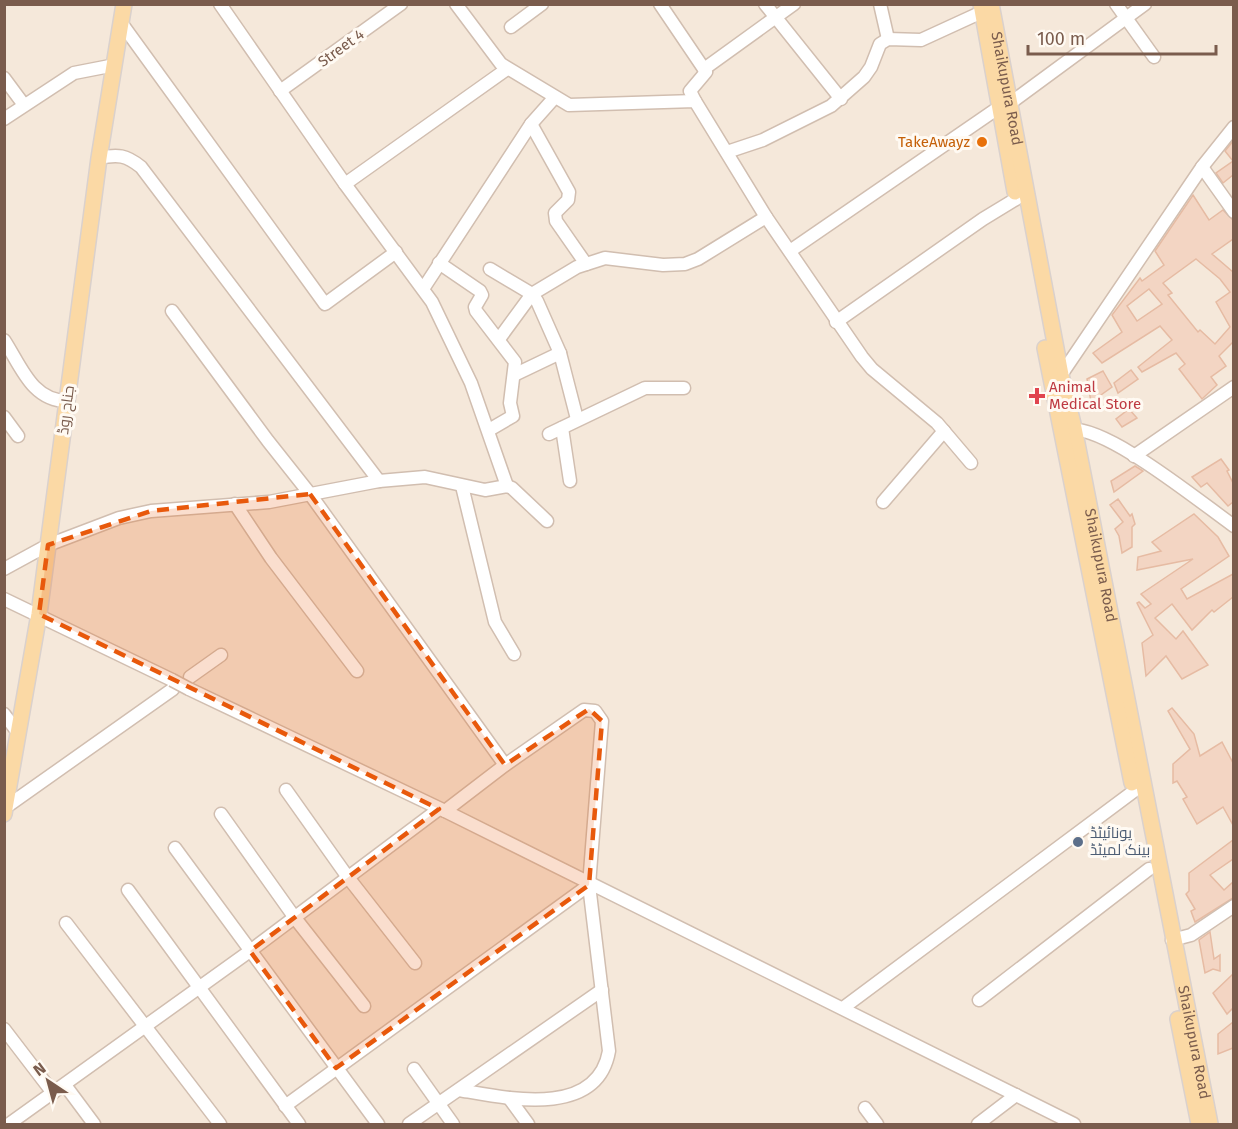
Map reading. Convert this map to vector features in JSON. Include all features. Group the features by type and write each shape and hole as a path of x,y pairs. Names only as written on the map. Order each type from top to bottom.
{"main road":[{"name":"جناح روڈ","path":"5,811 39,614 99,158 124,4"},
{"name":"Shaikupura Road","path":"985,7 1061,375 1068,429 1134,791 1199,1125"},
{"name":"Shaikupura Road","path":"1004,106 1016,199 1068,429 1210,1125"}],"street":[{"path":"220,4 345,184 423,289 448,332 489,430 507,486 548,521"},
{"name":"Street 4","path":"280,91 401,4"},
{"path":"456,4 495,58 507,69 555,97 576,106 695,101"},
{"path":"511,27 542,4"},
{"path":"660,4 706,74 690,91 695,101 766,216 836,322 872,369 944,431 971,463"},
{"path":"765,4 841,99"},
{"path":"704,69 794,4"},
{"path":"880,4 888,39"},
{"path":"1116,4 1154,57"},
{"path":"790,251 1004,106 1145,4"},
{"path":"728,152 801,123 841,99 872,67 880,44 888,39 921,40 985,7"},
{"path":"122,24 325,304 396,252"},
{"path":"4,119 74,73 115,65"},
{"path":"345,184 507,69"},
{"path":"4,78 24,105"},
{"path":"423,289 531,124 555,97"},
{"path":"531,124 570,192 568,200 555,213 555,221 586,264"},
{"path":"1061,375 1202,167 1233,127"},
{"path":"99,158 115,154 129,157 141,166 379,481"},
{"path":"1202,167 1233,212"},
{"path":"836,322 990,214 1016,199"},
{"path":"499,339 532,294 586,264 605,258 663,265 685,264 698,259 766,216"},
{"path":"439,263 480,291 482,295 475,307 476,311 515,362 510,402 513,416 489,430"},
{"path":"490,269 532,294 560,353 577,419"},
{"path":"172,311 310,494 505,765"},
{"path":"4,340 38,393 54,401 67,401"},
{"path":"514,375 560,353"},
{"path":"1134,456 1233,387"},
{"path":"549,434 645,388 684,388"},
{"path":"4,417 18,436"},
{"path":"562,428 570,481"},
{"path":"1068,429 1099,434 1233,526"},
{"path":"883,502 944,431"},
{"path":"4,570 48,545 119,518 151,511 269,502 379,481 425,477 485,490 507,486"},
{"path":"462,486 495,622 514,654"},
{"path":"235,504 271,558 357,671"},
{"path":"4,599 39,614 172,685"},
{"path":"190,683 221,655"},
{"path":"5,811 172,685 190,683 589,885 843,1008 1074,1125"},
{"path":"9,1125 199,989 295,918 347,876 584,710 595,711 603,727 594,808 589,885 609,1052 607,1065 596,1079 582,1089 563,1097 531,1100 459,1090"},
{"path":"4,714 19,734"},
{"path":"286,790 347,876 415,963"},
{"path":"843,1008 1134,791"},
{"path":"221,814 295,918 364,1006"},
{"path":"174,848 378,1125"},
{"path":"979,1000 1149,868"},
{"path":"285,1106 589,885"},
{"path":"128,890 299,1125"},
{"path":"1172,940 1191,935 1233,906"},
{"path":"66,923 220,1125"},
{"path":"409,1125 602,990"},
{"path":"4,1029 53,1093"},
{"path":"414,1069 453,1125"},
{"path":"65,1084 94,1125"},
{"path":"978,1125 1016,1095"},
{"path":"509,1098 528,1125"},
{"path":"865,1108 877,1125"}],"highlighted area":[{"path":"310,494 505,765 589,709 602,721 589,885 336,1068 250,951 439,809 39,614 48,545 151,511"}],"shaded area":[{"path":"5,5 1233,5 1233,1124 5,1124"}],"building":[{"path":"1233,141 1233,161 1225,151"},
{"path":"1233,161 1233,175 1223,183 1216,173"},
{"path":"1193,195 1209,220 1223,210 1233,220 1233,239 1212,254 1233,272 1233,342 1219,356 1226,366 1211,377 1217,385 1202,399 1179,369 1185,364 1176,353 1142,372 1138,367 1172,340 1160,326 1102,363 1093,353 1122,332 1112,315 1140,278 1142,281 1164,265 1155,251","holes":["1196,259 1220,279 1230,292 1216,302 1230,327 1215,344 1200,330 1198,332 1168,295 1172,293 1163,283","1149,289 1162,304 1137,321 1127,306"]},
{"path":"1131,370 1138,379 1118,393 1114,383"},
{"path":"1103,371 1112,387 1091,402 1087,379"},
{"path":"1129,409 1137,418 1122,427 1116,419"},
{"path":"1221,459 1229,470 1227,471 1233,483 1233,502 1228,506 1207,483 1201,487 1192,477"},
{"path":"1135,466 1143,471 1114,492 1111,481"},
{"path":"1118,499 1130,516 1132,514 1135,524 1132,527 1132,547 1122,553 1119,536 1115,529 1123,522 1110,505"},
{"path":"1194,514 1218,537 1229,556 1181,589 1187,599 1233,574 1233,597 1214,612 1212,610 1192,630 1172,604 1155,618 1176,639 1183,631 1208,665 1182,679 1166,656 1146,676 1142,643 1153,635 1137,603 1139,602 1145,608 1151,604 1141,594 1193,559 1137,570 1138,557 1161,551 1152,542"},
{"path":"1172,708 1194,734 1200,756 1222,742 1233,763 1233,825 1223,807 1197,824 1183,799 1187,797 1177,781 1173,783 1173,764 1190,749 1168,711"},
{"path":"1233,840 1233,859 1210,875 1224,890 1233,882 1233,898 1195,922 1191,911 1195,909 1186,894 1189,891 1189,873"},
{"path":"1210,932 1214,959 1220,955 1220,971 1213,969 1205,973 1199,940"},
{"path":"1233,974 1233,1008 1227,1014 1213,993"},
{"path":"1233,1022 1233,1048 1218,1054 1218,1034"}],"place":[{"name":"TakeAwayz","path":"982,142"},
{"name":"Animal Medical Store","path":"1037,396"},
{"name":"یونائیٹڈ بینک لمیٹڈ","path":"1078,842"}]}
